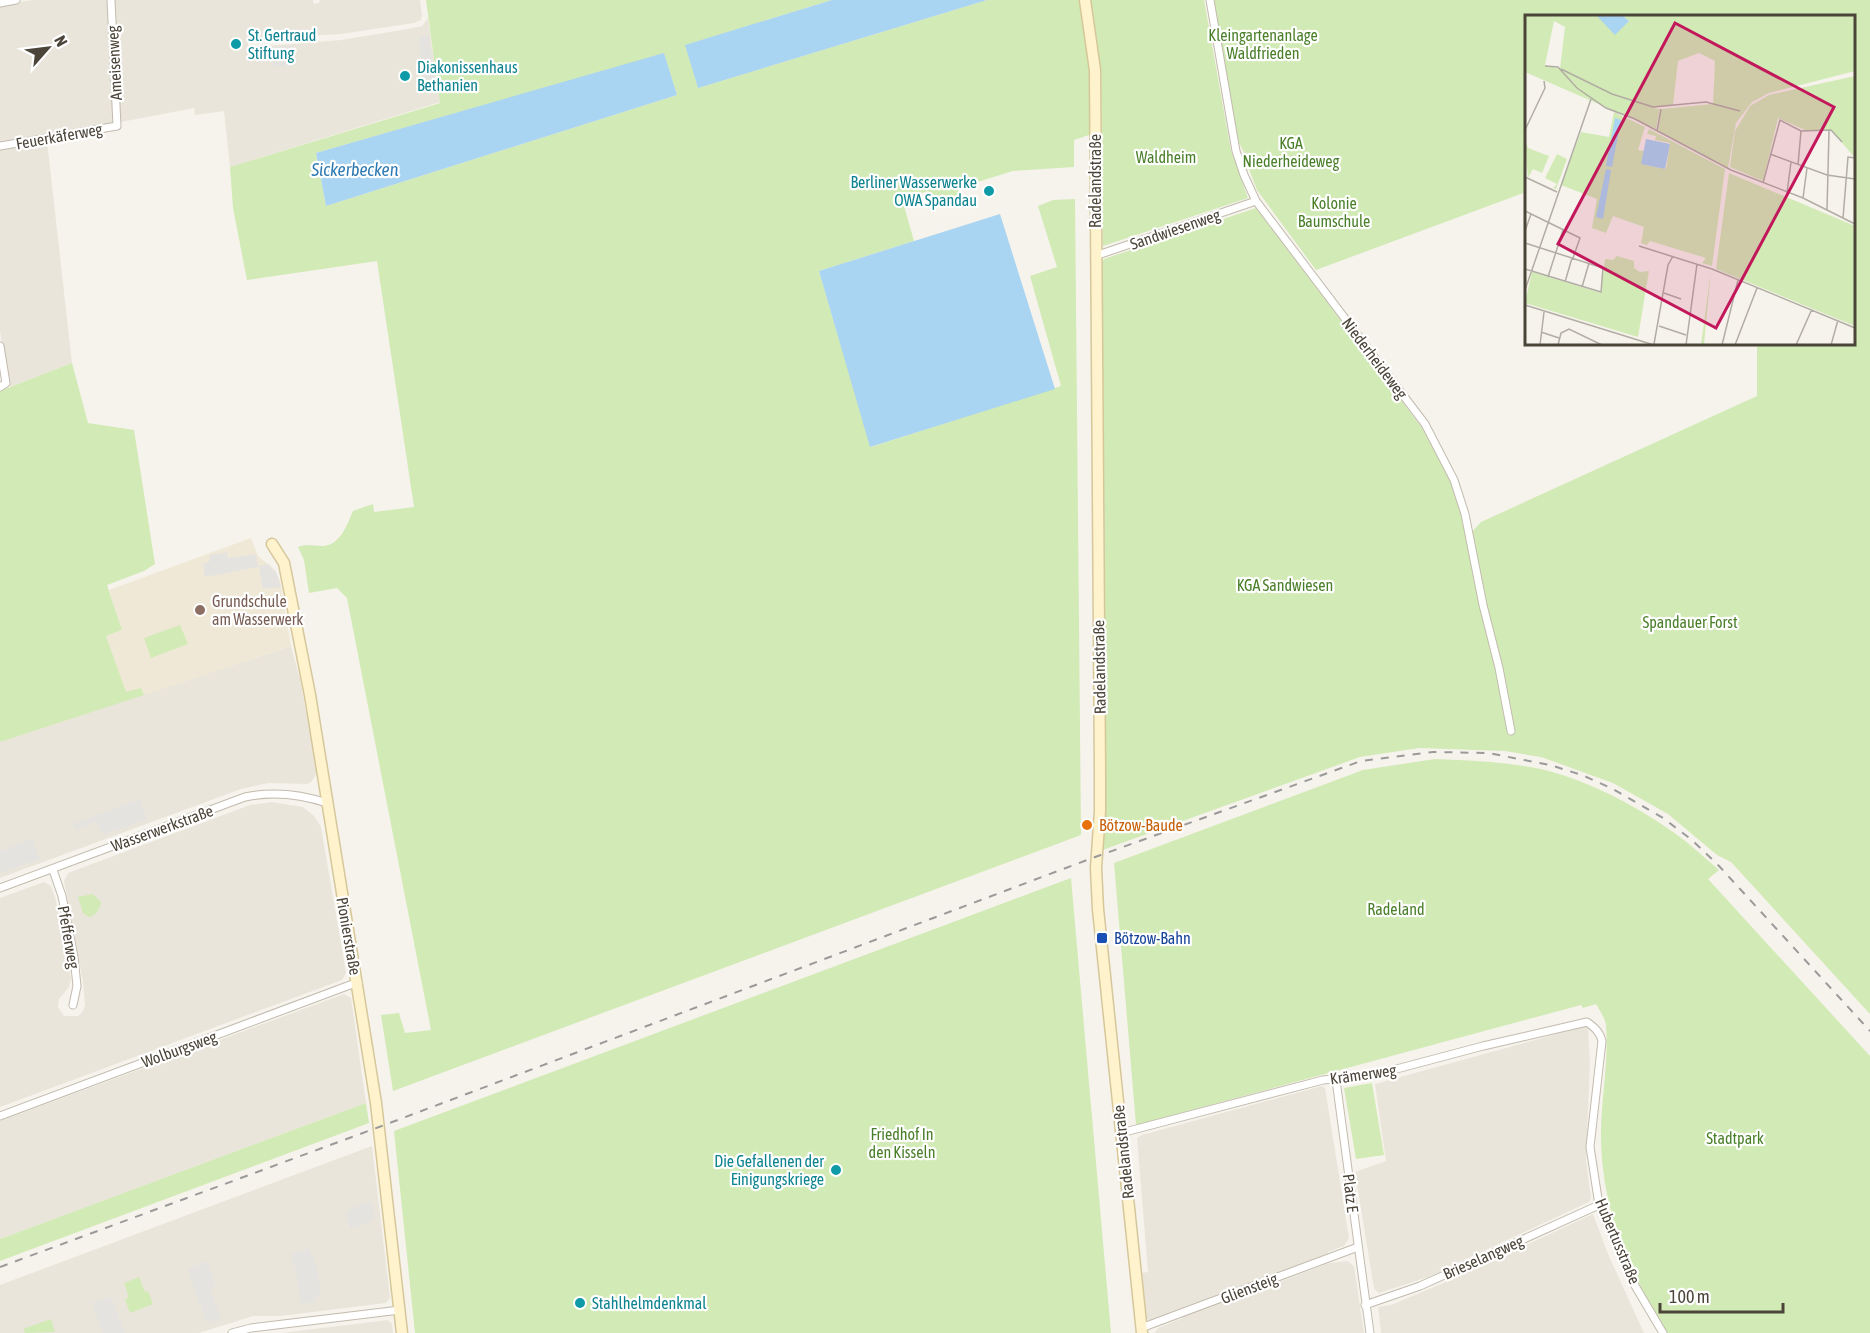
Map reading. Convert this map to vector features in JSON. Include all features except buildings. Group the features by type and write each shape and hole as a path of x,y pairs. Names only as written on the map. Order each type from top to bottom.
{"street":[{"path":"0,3 16,0"},
{"name":"Ameisenweg","path":"111,0 117,126"},
{"name":"Radelandstraße","path":"1085,0 1095,70 1100,811 1096,882 1141,1331"},
{"name":"Niederheideweg","path":"1210,0 1236,150 1244,176 1256,201 1425,424 1455,480 1465,514 1511,731"},
{"name":"Feuerkäferweg","path":"0,146 117,126"},
{"name":"Sandwiesenweg","path":"1095,256 1256,201"},
{"path":"0,346 3,385"},
{"name":"Pionierstraße","path":"272,544 284,563 310,694 358,982 376,1103 402,1333"},
{"name":"Wasserwerkstraße","path":"0,888 245,797 273,793 307,796 327,803"},
{"name":"Pfefferweg","path":"53,870 62,896 74,957 77,986 74,1005"},
{"name":"Wolburgsweg","path":"0,1116 358,982"},
{"name":"Krämerweg","path":"1121,1133 1323,1080 1374,1075 1483,1046 1587,1022 1601,1036"},
{"name":"Hubertusstraße","path":"1601,1036 1590,1147 1599,1206 1634,1284 1663,1333"},
{"name":"Platz E","path":"1336,1080 1370,1333"},
{"name":"Brieselangweg","path":"1365,1305 1420,1286 1599,1206"},
{"name":"Gliensteig","path":"1141,1331 1358,1247"},
{"path":"232,1333 251,1328 400,1310"}],"shaded area":[{"path":"33,0 109,0 114,120 111,124 0,143 0,5"},
{"path":"114,0 313,0 314,4 319,3 320,0 420,0 421,20 414,23 341,34 248,39 248,59 257,59 256,47 341,40 408,29 422,26 428,18 440,102 230,167 224,111 195,115 194,108 121,122"},
{"path":"429,36 436,90 423,91 419,37"},
{"path":"292,46 293,66 273,67 272,61 259,62 258,48"},
{"path":"47,141 72,363 10,387 0,331 0,149"},
{"name":"Grundschule am Wasserwerk","path":"251,538 258,556 274,569 280,581 291,646 144,695 141,688 126,693 106,636 122,630 109,590"},
{"path":"227,552 228,558 256,554 258,566 270,565 271,570 274,569 277,574 281,587 263,589 259,567 205,577 203,564 210,561 209,555"},
{"path":"291,646 300,679 317,773 311,782 307,784 268,783 241,789 0,878 0,742"},
{"path":"140,799 147,819 103,835 97,822 76,830 73,824"},
{"path":"272,802 303,807 314,816 321,827 346,973 342,980 0,1107 0,898 44,882 51,886 71,979 69,987 59,999 58,1007 64,1016 78,1016 85,1005 83,982 64,881 68,873 250,805"},
{"path":"32,839 40,859 0,873 0,851"},
{"path":"344,994 351,998 366,1103 0,1239 0,1121"},
{"path":"1586,1026 1590,1062 1586,1160 1591,1198 1589,1202 1428,1277 1379,1293 1374,1289 1355,1172 1386,1161 1375,1084"},
{"path":"1322,1086 1325,1088 1349,1238 1344,1246 1322,1257 1150,1321 1146,1318 1141,1273 1148,1272 1137,1138"},
{"path":"372,1146 390,1298 386,1303 280,1316 253,1316 199,1333 0,1333 0,1285"},
{"path":"370,1201 375,1213 372,1214 374,1220 351,1229 346,1216 347,1211"},
{"path":"1593,1214 1608,1254 1644,1333 1381,1333 1378,1307 1391,1305 1446,1282"},
{"path":"309,1248 317,1267 321,1295 315,1297 315,1302 301,1304 291,1255"},
{"path":"207,1261 216,1286 210,1288 221,1318 207,1323 187,1269"},
{"path":"1347,1261 1354,1266 1364,1333 1155,1333 1158,1328 1183,1318 1183,1316 1249,1291 1250,1293 1329,1263"},
{"path":"111,1296 125,1333 103,1333 92,1303"},
{"path":"388,1320 392,1324 393,1333 281,1333"}],"green space":[{"path":"426,0 832,0 686,45 698,88 987,0 1081,0 1092,70 1092,134 1074,140 1074,167 1013,171 958,188 961,199 932,204 928,191 902,199 914,241 819,271 871,447 1061,386 1030,276 1057,267 1038,206 1053,200 1075,199 1081,835 393,1091 381,1015 399,1013 405,1033 431,1030 347,598 337,588 309,593 304,560 298,547 322,546 334,542 342,534 353,511 373,504 374,512 414,507 377,261 247,280 233,208 230,167 440,103","holes":["664,54 677,95 326,206 316,153"]},
{"name":"Waldheim","path":"1091,0 1204,0 1231,151 1248,198 1103,246 1101,70"},
{"path":"1210,0 1870,0 1870,1014 1731,862 1717,855 1668,814 1613,783 1541,757 1505,751 1419,748 1360,757 1097,852 1101,265 1104,259 1256,208 1422,428 1453,486 1463,521 1471,533 1481,522 1757,396 1757,345 1855,345 1855,15 1525,15 1525,192 1316,270 1257,190 1239,143"},
{"path":"72,363 88,423 134,430 155,564 144,571 107,585 122,630 106,636 126,692 141,688 144,695 0,742 0,391"},
{"path":"180,625 188,644 151,658 144,638"},
{"path":"1435,759 1511,764 1554,772 1608,793 1673,832 1719,870 1708,879 1870,1056 1870,1333 1667,1333 1629,1263 1612,1214 1606,1188 1601,1135 1606,1025 1596,1004 1583,1008 1581,1005 1136,1125 1114,863 1363,770"},
{"name":"Friedhof In den Kisseln","path":"1071,878 1111,1333 415,1333 394,1131"},
{"path":"93,894 101,902 98,911 89,917 83,913 78,897"},
{"path":"1372,1083 1384,1155 1356,1159 1344,1088"},
{"path":"366,1103 369,1123 0,1261 0,1239"},
{"path":"139,1277 153,1304 130,1313 125,1299 129,1297 124,1283"},
{"path":"51,1319 55,1332 25,1333 23,1329"}],"water":[{"path":"832,0 987,0 698,88 685,45"},
{"name":"Sickerbecken","path":"664,53 677,95 326,206 316,153"},
{"path":"1000,214 1055,389 870,447 819,271"}],"railway":[{"path":"0,1267 1087,860 1361,761 1433,752 1488,753 1550,765 1582,775 1611,788 1663,818 1692,840 1719,866 1870,1031"}],"place":[{"name":"St. Gertraud Stiftung","path":"236,44"},
{"name":"Diakonissenhaus Bethanien","path":"405,76"},
{"name":"Berliner Wasserwerke OWA Spandau","path":"989,191"},
{"name":"Grundschule am Wasserwerk","path":"200,610"},
{"name":"Bötzow-Baude","path":"1087,825"},
{"name":"Bötzow-Bahn","path":"1102,938"},
{"name":"Die Gefallenen der Einigungskriege","path":"836,1170"},
{"name":"Stahlhelmdenkmal","path":"580,1303"}],"park label":[{"name":"Kleingartenanlage Waldfrieden","path":"1263,44"},
{"name":"KGA Niederheideweg","path":"1291,152"},
{"name":"Kolonie Baumschule","path":"1334,212"},
{"name":"KGA Sandwiesen","path":"1285,585"},
{"name":"Spandauer Forst","path":"1690,622"},
{"name":"Radeland","path":"1396,909"},
{"name":"Stadtpark","path":"1735,1138"}]}
